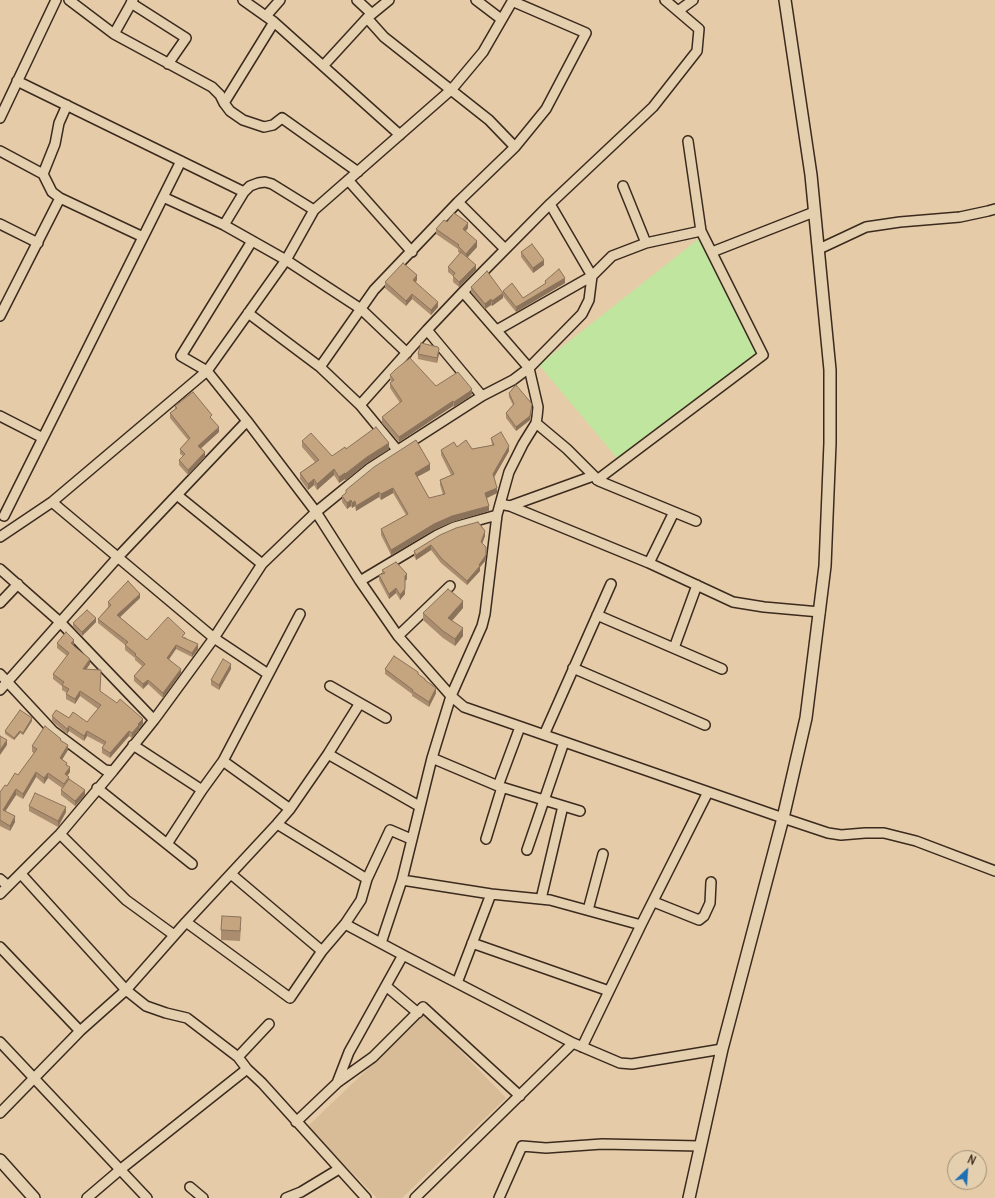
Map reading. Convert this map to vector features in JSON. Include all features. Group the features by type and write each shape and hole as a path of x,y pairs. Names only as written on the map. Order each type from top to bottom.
{"street":[{"path":"1,112 56,0"},
{"path":"69,0 114,34 212,87 220,95 230,111 243,120 264,127 273,125 282,118 358,172"},
{"path":"244,0 274,22 400,135"},
{"path":"266,16 280,0"},
{"path":"357,0 384,37 452,89 489,120 515,147"},
{"path":"323,66 370,16 389,0"},
{"path":"476,0 501,20"},
{"path":"360,405 427,330 505,249 550,204 653,107 697,51 699,30 665,0"},
{"path":"678,11 693,0"},
{"path":"689,1198 722,1049 783,818 806,718 825,566 830,428 830,370 811,175 785,0"},
{"path":"0,537 52,502 207,371 286,260 314,210 452,89 482,52 513,1 586,33 546,109 515,147 458,202 412,252 374,290 320,367"},
{"path":"114,34 132,2 186,38 168,64"},
{"path":"224,103 274,22"},
{"path":"17,81 244,192"},
{"path":"43,174 54,148 58,123 67,105"},
{"path":"510,506 595,478 764,355 701,231 688,141"},
{"path":"0,151 43,174 52,192 60,198 142,237"},
{"path":"19,524 2,515 43,438 181,161"},
{"path":"348,180 412,252"},
{"path":"224,225 244,192 250,186 265,182 272,184 314,210"},
{"path":"623,186 646,242"},
{"path":"163,197 224,225 286,260 361,309 406,353"},
{"path":"0,316 60,198"},
{"path":"458,202 505,249"},
{"path":"0,894 60,834 154,720 214,638 262,564 316,512 370,468 482,396 513,380 529,368 582,314 589,300 592,276 550,204"},
{"path":"819,249 866,227 900,222 960,217 988,212 995,209"},
{"path":"712,252 814,212"},
{"path":"0,224 38,243"},
{"path":"497,330 592,276 612,256 646,242 701,231"},
{"path":"252,241 181,356 207,371 247,421 316,512 360,581 398,636 451,696 464,707 783,818 834,834 884,833 916,841 995,871"},
{"path":"382,943 402,880 419,806 451,696 482,626 485,614 497,515 509,472 523,444 536,424 538,407 529,368 463,292"},
{"path":"248,313 320,367 360,405 398,450"},
{"path":"427,330 482,396"},
{"path":"0,416 43,438"},
{"path":"0,690 118,557 247,421"},
{"path":"536,424 567,449 595,478 696,521"},
{"path":"176,495 262,564"},
{"path":"52,502 214,638 268,674"},
{"path":"500,504 510,506 650,563 733,602 764,607 820,612"},
{"path":"650,563 674,512"},
{"path":"360,581 437,535 454,527 497,515"},
{"path":"0,569 60,622 154,720"},
{"path":"0,603 18,584"},
{"path":"544,735 611,584"},
{"path":"674,648 697,585"},
{"path":"398,636 450,586"},
{"path":"167,844 223,761 300,614"},
{"path":"597,615 722,669"},
{"path":"573,668 705,725"},
{"path":"0,674 53,731 105,770 113,771"},
{"path":"330,686 386,718"},
{"path":"0,1113 80,1031 126,990 174,935 277,824 290,809 328,754 360,703"},
{"path":"486,840 500,786 520,727"},
{"path":"527,850 564,742"},
{"path":"133,745 202,790"},
{"path":"328,754 419,806"},
{"path":"432,758 500,786 580,811"},
{"path":"223,761 290,809"},
{"path":"97,788 192,864"},
{"path":"582,1047 708,792"},
{"path":"541,899 563,806"},
{"path":"277,824 367,879"},
{"path":"186,922 290,998 322,951 345,924 362,900 367,879 390,830 411,840"},
{"path":"60,834 126,900 174,935"},
{"path":"588,910 603,854"},
{"path":"21,874 126,990 146,1006 166,1014 187,1018 238,1057 247,1069 262,1083 366,1198"},
{"path":"231,874 322,951"},
{"path":"0,878 8,886"},
{"path":"402,880 491,894 550,900 641,925"},
{"path":"654,902 699,920 704,916 710,903 711,882"},
{"path":"457,983 491,894"},
{"path":"345,924 573,1043 615,1061 632,1064 722,1049"},
{"path":"472,943 609,991"},
{"path":"0,947 80,1031"},
{"path":"337,1083 350,1052 403,955"},
{"path":"386,986 418,1013"},
{"path":"296,1122 337,1083 373,1057 423,1007 520,1096"},
{"path":"238,1057 269,1024"},
{"path":"0,1042 148,1198"},
{"path":"415,1198 573,1043"},
{"path":"87,1198 120,1169 247,1069"},
{"path":"499,1198 522,1146 546,1148 602,1144 700,1146"},
{"path":"0,1160 34,1198"},
{"path":"286,1198 301,1192 339,1169"},
{"path":"190,1186 203,1198"}],"shaded area":[{"path":"425,1014 506,1098 402,1198 377,1198 307,1127"}],"green space":[{"path":"701,237 758,354 617,458 539,365"}],"building":[{"path":"454,213 468,223 463,229 477,241 466,254 458,246 459,245 436,229 444,220 447,222"},
{"path":"532,244 544,260 533,268 521,252"},
{"path":"461,252 476,265 459,282 453,276 455,273 448,267"},
{"path":"403,263 417,275 413,280 438,302 431,310 412,294 406,301 385,282"},
{"path":"559,269 565,278 516,307 503,291 512,283 523,298 546,283 545,281"},
{"path":"487,271 503,293 485,304 471,287"},
{"path":"421,343 438,347 437,358 418,354"},
{"path":"410,358 436,386 458,372 472,389 399,437 382,417 402,401 390,383 394,380 390,375"},
{"path":"516,385 532,404 530,416 516,427 506,413 514,404 509,393"},
{"path":"193,392 212,415 210,417 219,427 198,446 205,452 188,470 179,460 185,454 180,449 190,438 170,413 177,408 175,406"},
{"path":"376,427 389,443 367,457 345,474 339,477 334,469 317,484 314,479 308,484 300,473 319,460 302,441 311,433 332,456 345,447 346,449"},
{"path":"501,432 509,446 493,474 497,488 485,493 489,506 452,516 434,524 391,550 381,529 408,514 393,488 381,494 379,492 356,506 355,501 352,503 351,500 347,503 342,496 346,493 346,490 374,467 416,440 430,464 415,473 429,498 445,494 440,480 454,474 441,450 454,442 457,447 466,440 472,449 494,445 491,438"},
{"path":"478,522 485,531 481,542 486,547 486,555 479,565 480,566 467,581 441,558 431,545 416,555 414,551 440,535 456,528"},
{"path":"396,562 407,574 405,576 405,589 400,595 396,588 389,594 379,575 385,573 382,570"},
{"path":"128,581 140,594 117,615 147,640 168,617 185,633 182,637 198,644 192,653 176,645 167,658 181,669 163,693 148,680 143,684 134,676 145,664 125,645 128,642 98,619 111,605 108,602"},
{"path":"448,589 463,601 448,618 463,628 455,639 443,631 423,613"},
{"path":"87,610 96,618 82,632 73,623"},
{"path":"66,632 74,640 71,643 90,659 83,669 101,670 100,691 117,703 120,699 143,719 132,733 129,731 110,753 102,748 106,742 87,731 84,736 69,726 67,729 52,716 56,710 69,718 73,712 87,722 101,705 80,691 75,699 66,694 69,689 62,685 64,682 53,674 69,653 57,643"},
{"path":"394,656 418,672 418,674 436,688 429,702 412,691 413,690 385,669"},
{"path":"223,659 231,664 219,685 211,680"},
{"path":"20,710 32,718 23,733 20,731 14,738 5,731"},
{"path":"45,726 61,739 60,740 68,745 60,758 70,767 65,774 69,777 64,784 48,773 44,778 36,772 23,794 16,789 3,810 15,816 10,826 0,820 0,792 5,785 7,786 15,773 18,775 37,749 32,746"},
{"path":"0,736 7,740 0,750"},
{"path":"69,779 85,790 75,801 61,790"},
{"path":"35,793 66,807 58,821 29,806"},
{"path":"222,916 241,917 240,931 221,930"}]}
